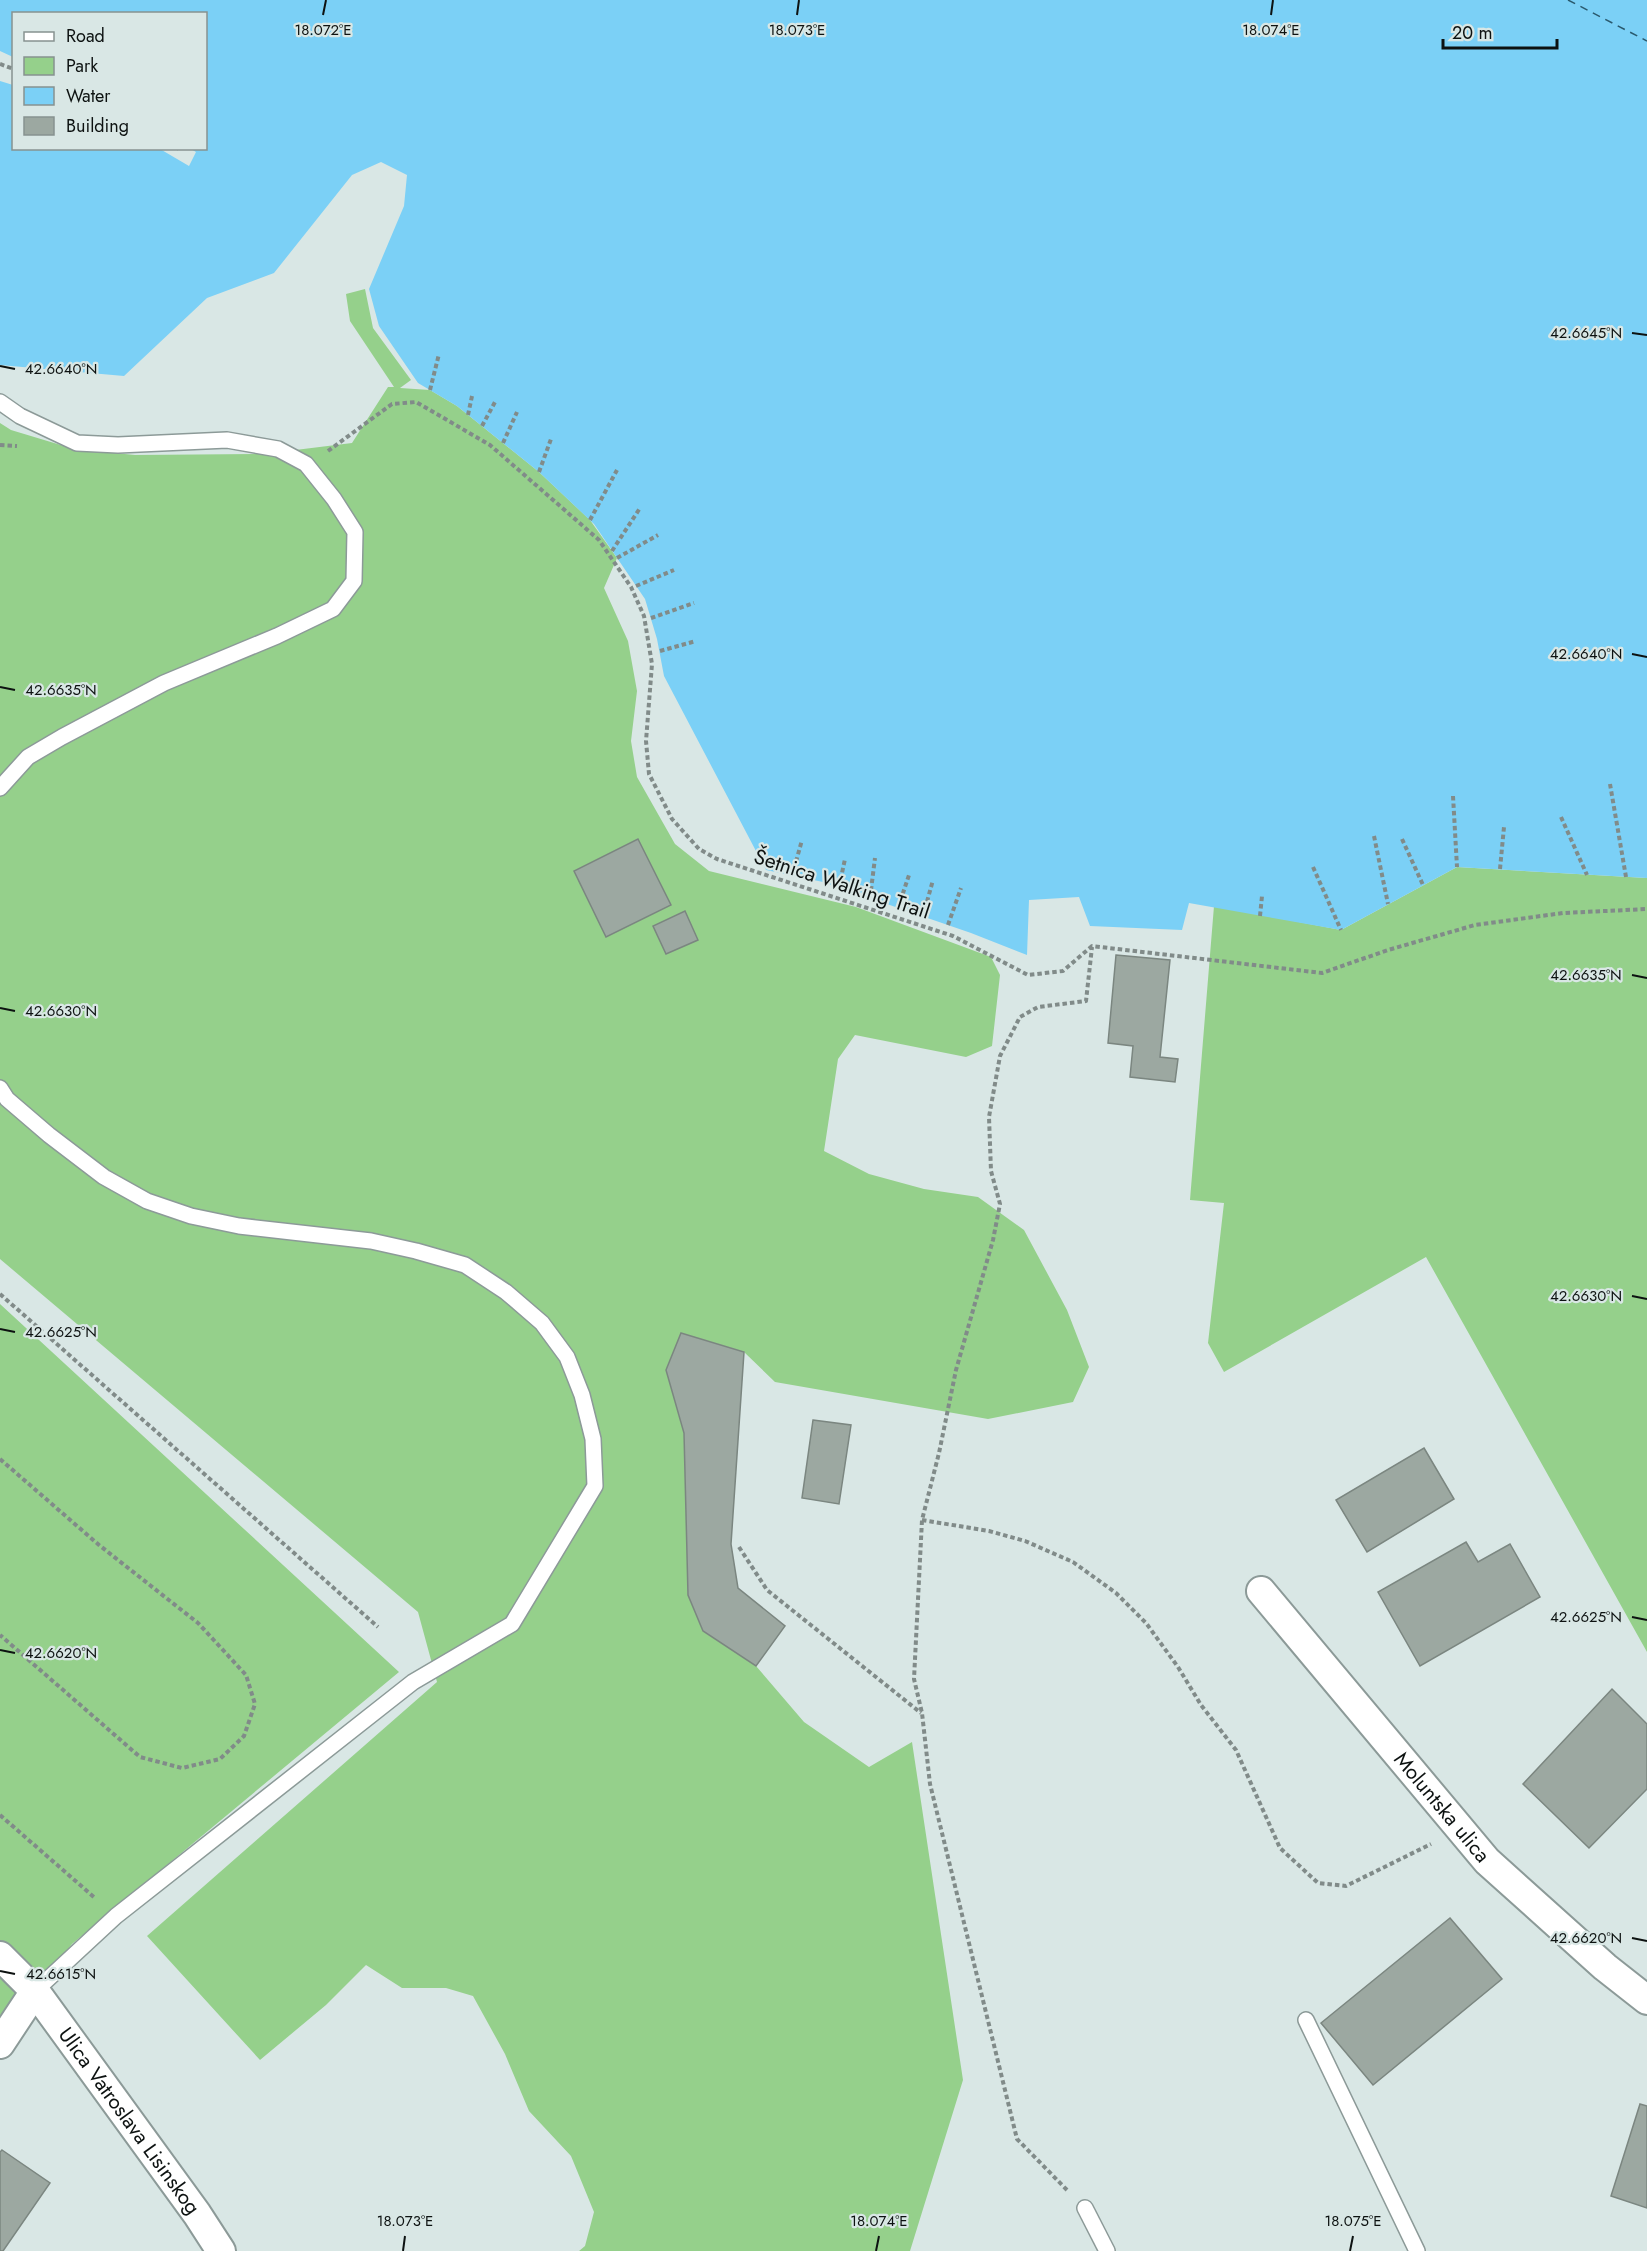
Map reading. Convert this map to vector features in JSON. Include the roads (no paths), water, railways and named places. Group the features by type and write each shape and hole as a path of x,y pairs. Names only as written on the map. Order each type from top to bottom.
{"street":[{"name":"Moluntska ulica","path":"1261,1591 1487,1861 1605,1967 1647,2000"},
{"name":"Ulica Vatroslava Lisinskog","path":"0,1956 35,1991 197,2214 220,2251"},
{"path":"0,2044 35,1991"}],"lane":[{"path":"0,402 20,416 77,443 118,445 227,440 278,449 306,464 334,499 355,532 354,581 333,609 277,636 164,683 103,715 28,757 0,788"},
{"path":"0,1088 7,1099 49,1135 104,1177 147,1201 191,1216 239,1226 371,1241 416,1251 465,1265 506,1292 542,1323 567,1357 582,1395 593,1439 595,1486 512,1624 413,1682 116,1916 35,1991"},
{"path":"1306,2020 1417,2251"},
{"path":"1084,2208 1107,2251"}],"water":[{"path":"0,0 1647,0 1647,878 1457,867 1341,930 1189,903 1182,930 1090,926 1079,897 1029,900 1027,955 971,933 823,882 766,870 664,676 657,639 645,599 594,524 539,472 457,406 418,383 379,326 369,289 404,206 407,175 381,162 352,175 274,273 207,298 124,376 0,365 0,81 12,85 12,150 162,150 189,166 196,152 193,150 207,150 207,12 12,12 12,57 0,51"}]}
